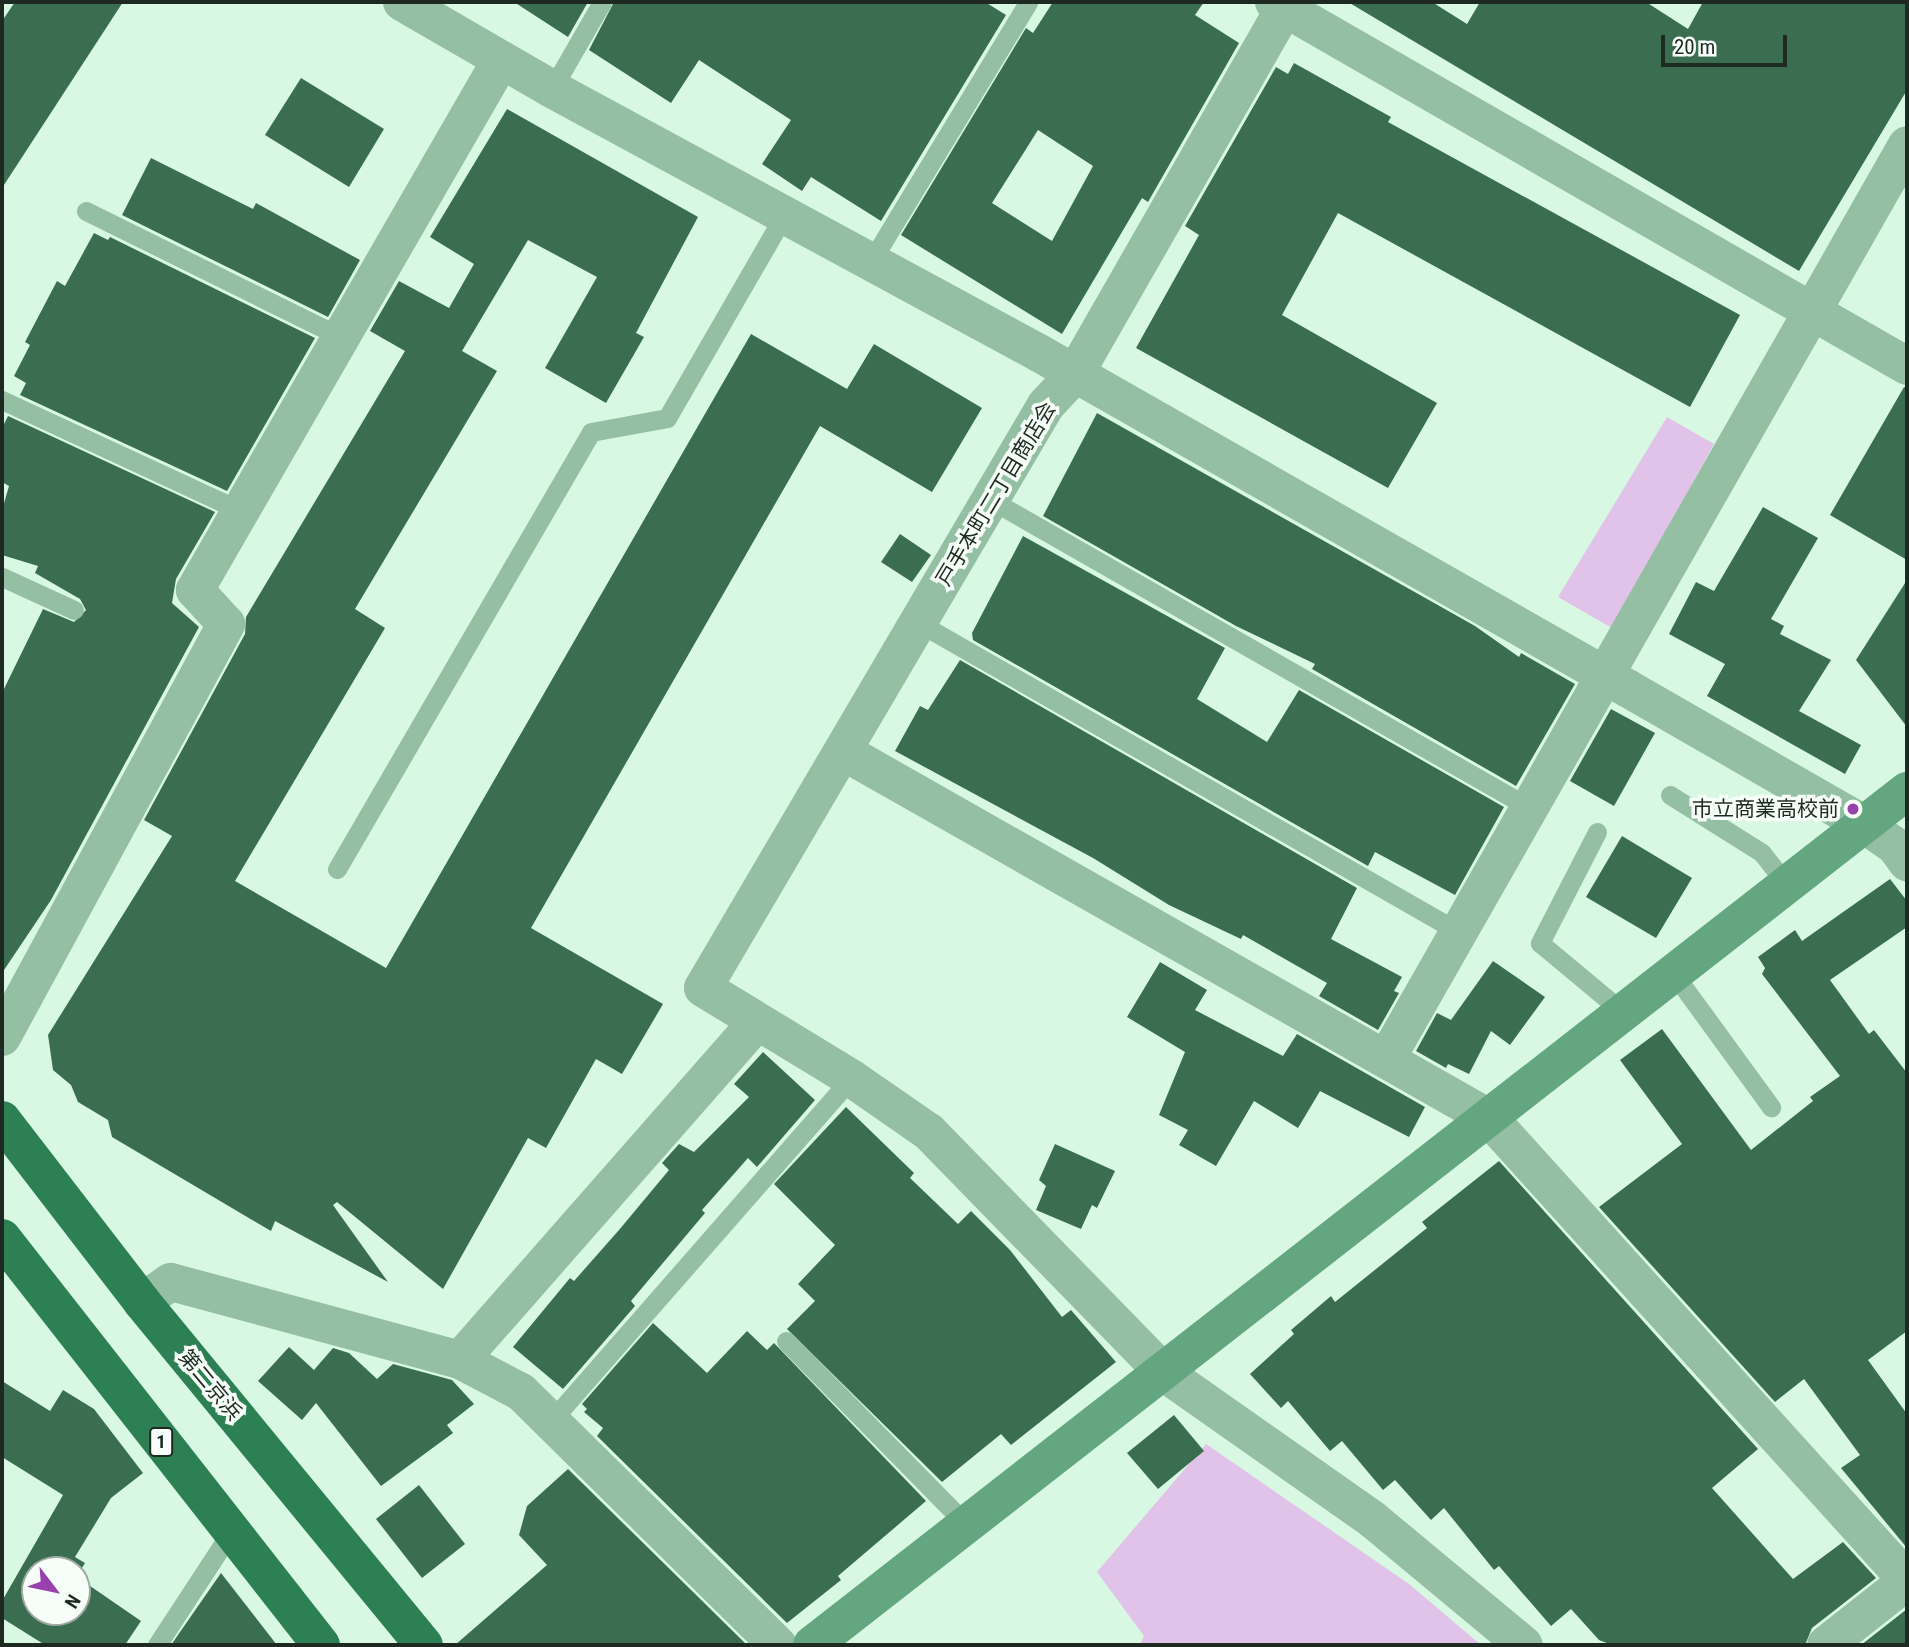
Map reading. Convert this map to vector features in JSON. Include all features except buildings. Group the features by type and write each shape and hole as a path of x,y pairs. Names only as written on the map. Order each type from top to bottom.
{"highway":[{"name":"第二京浜","path":"2,1120 142,1302 424,1645"},
{"name":"1","path":"2,1238 321,1645"}],"street":[{"path":"402,2 552,89 872,260 1605,675 1865,825 1896,847 1907,862"},
{"path":"1282,4 1907,366"},
{"name":"戸手本町二丁目商店会","path":"757,1023 704,988 1046,405 1075,374 1282,4"},
{"path":"2,1037 226,624 195,590 502,60"},
{"path":"1388,1056 1907,145"},
{"path":"844,751 1388,1056 1489,1118 1907,1581 1826,1645"},
{"path":"811,1645 1907,791"},
{"path":"460,1360 757,1023 851,1078 929,1132 1163,1372 1373,1519 1524,1645"},
{"path":"142,1302 171,1282 460,1360 522,1392 778,1645"}],"lane":[{"path":"552,89 602,2"},
{"path":"872,260 1028,2"},
{"path":"86,211 341,337"},
{"path":"337,869 591,432 667,418 785,214"},
{"path":"2,400 241,511"},
{"path":"992,500 1530,808"},
{"path":"2,577 74,610"},
{"path":"919,624 1459,932"},
{"path":"1670,795 1762,853 1787,886"},
{"path":"1597,832 1540,943 1624,1013"},
{"path":"1674,974 1771,1107"},
{"path":"551,1421 851,1078"},
{"path":"786,1340 967,1525"},
{"path":"157,1645 230,1532"}],"shaded area":[{"path":"1667,417 1714,444 1612,628 1558,597"},
{"path":"1206,1444 1409,1584 1481,1645 1140,1645 1144,1636 1097,1572"}],"place":[{"name":"市立商業高校前","path":"1853,809"}]}
